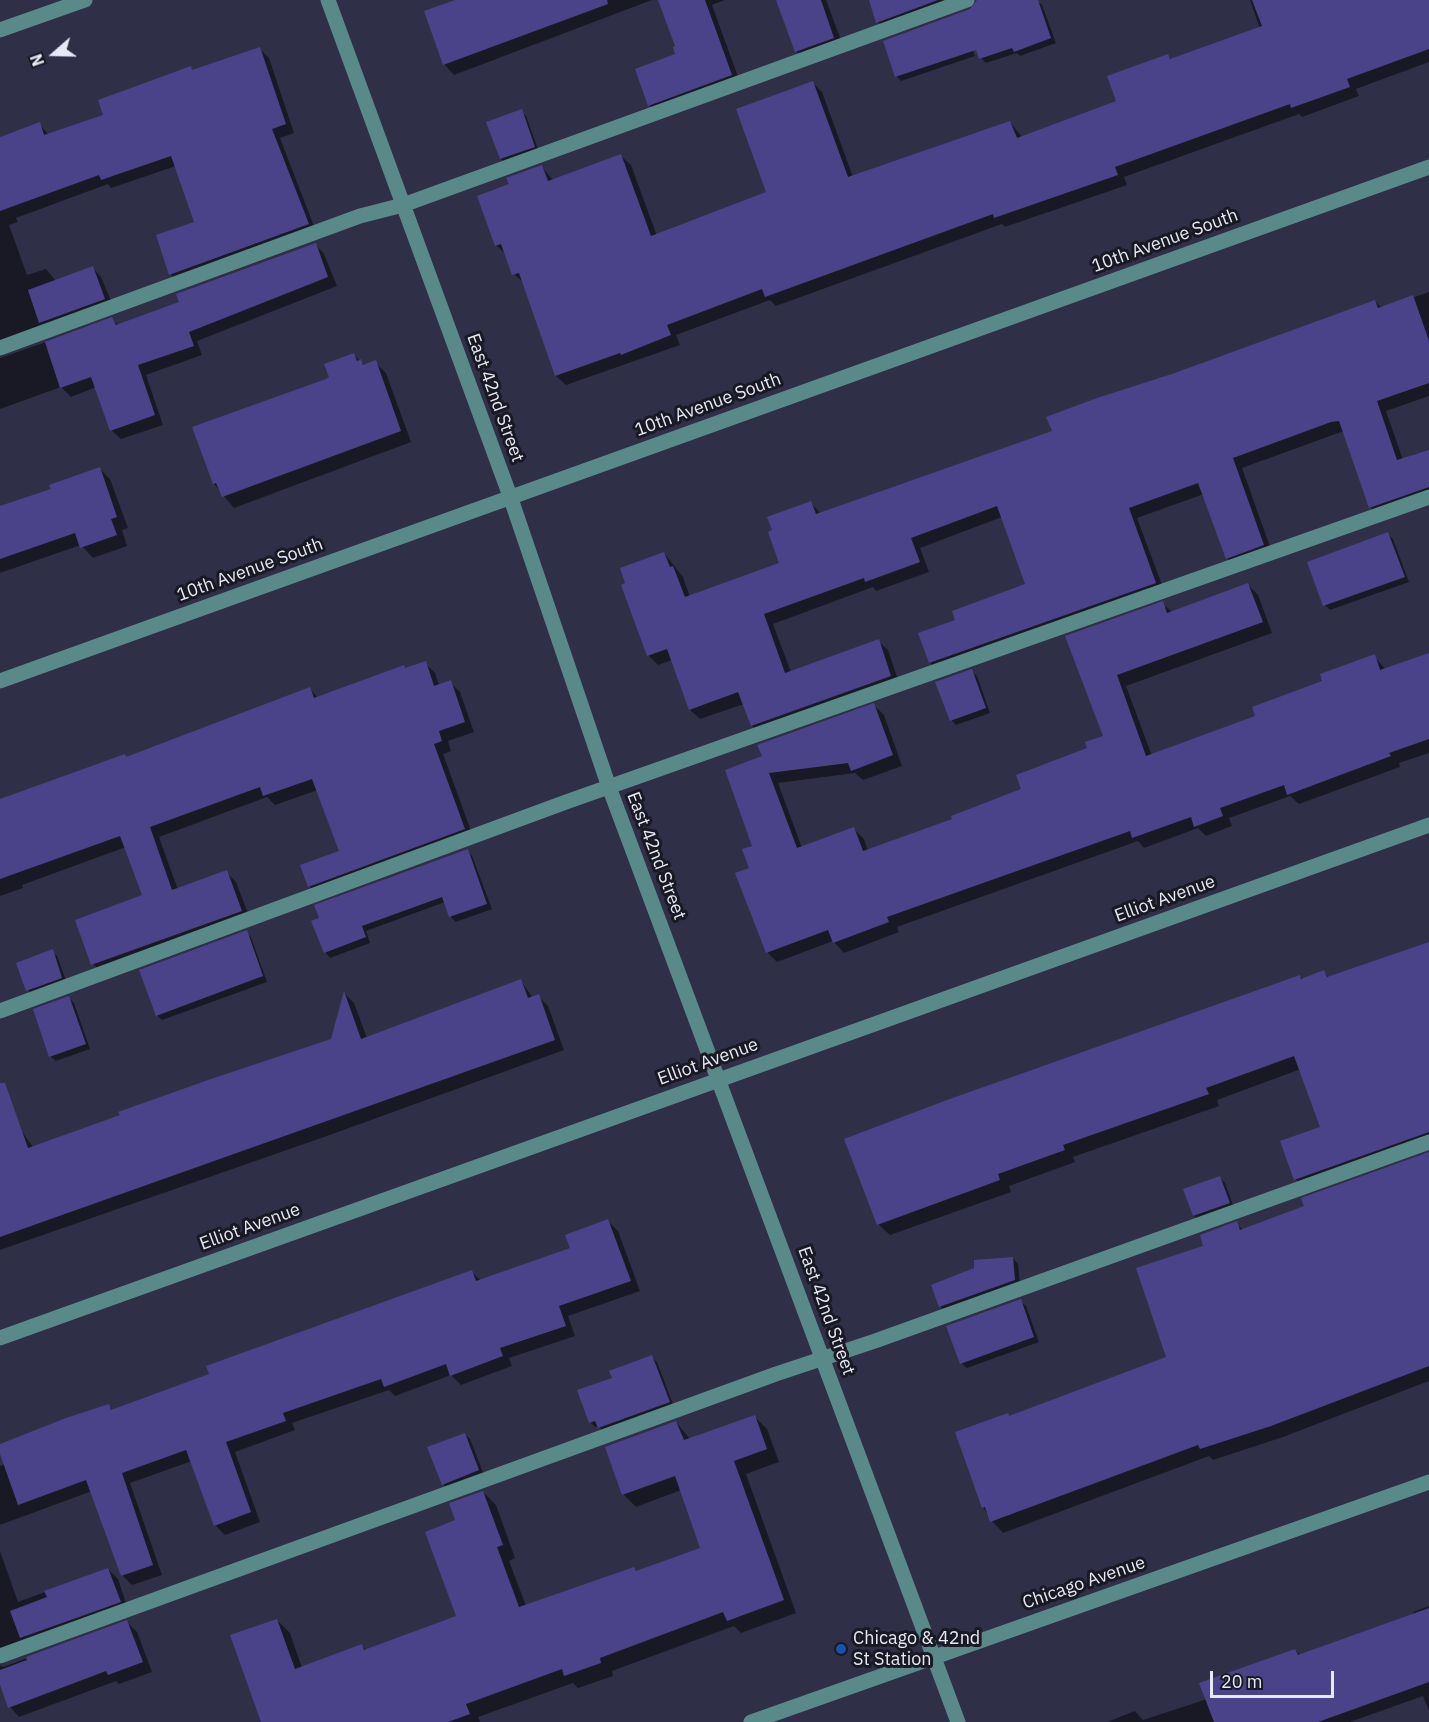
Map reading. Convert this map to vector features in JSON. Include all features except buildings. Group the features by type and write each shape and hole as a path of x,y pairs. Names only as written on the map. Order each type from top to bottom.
{"street":[{"path":"0,30 85,0"},
{"name":"East 42nd Street","path":"328,0 510,496 609,787 958,1722"},
{"path":"0,348 360,216 403,205 967,0"},
{"name":"10th Avenue South","path":"0,681 1429,167"},
{"path":"0,1011 609,787 1429,497"},
{"name":"Elliot Avenue","path":"0,1338 1429,825"},
{"path":"0,1656 776,1374 824,1359 1429,1142"},
{"name":"Chicago Avenue","path":"751,1722 1429,1482"}],"place":[{"name":"Chicago & 42nd St Station","path":"841,1649"}]}
